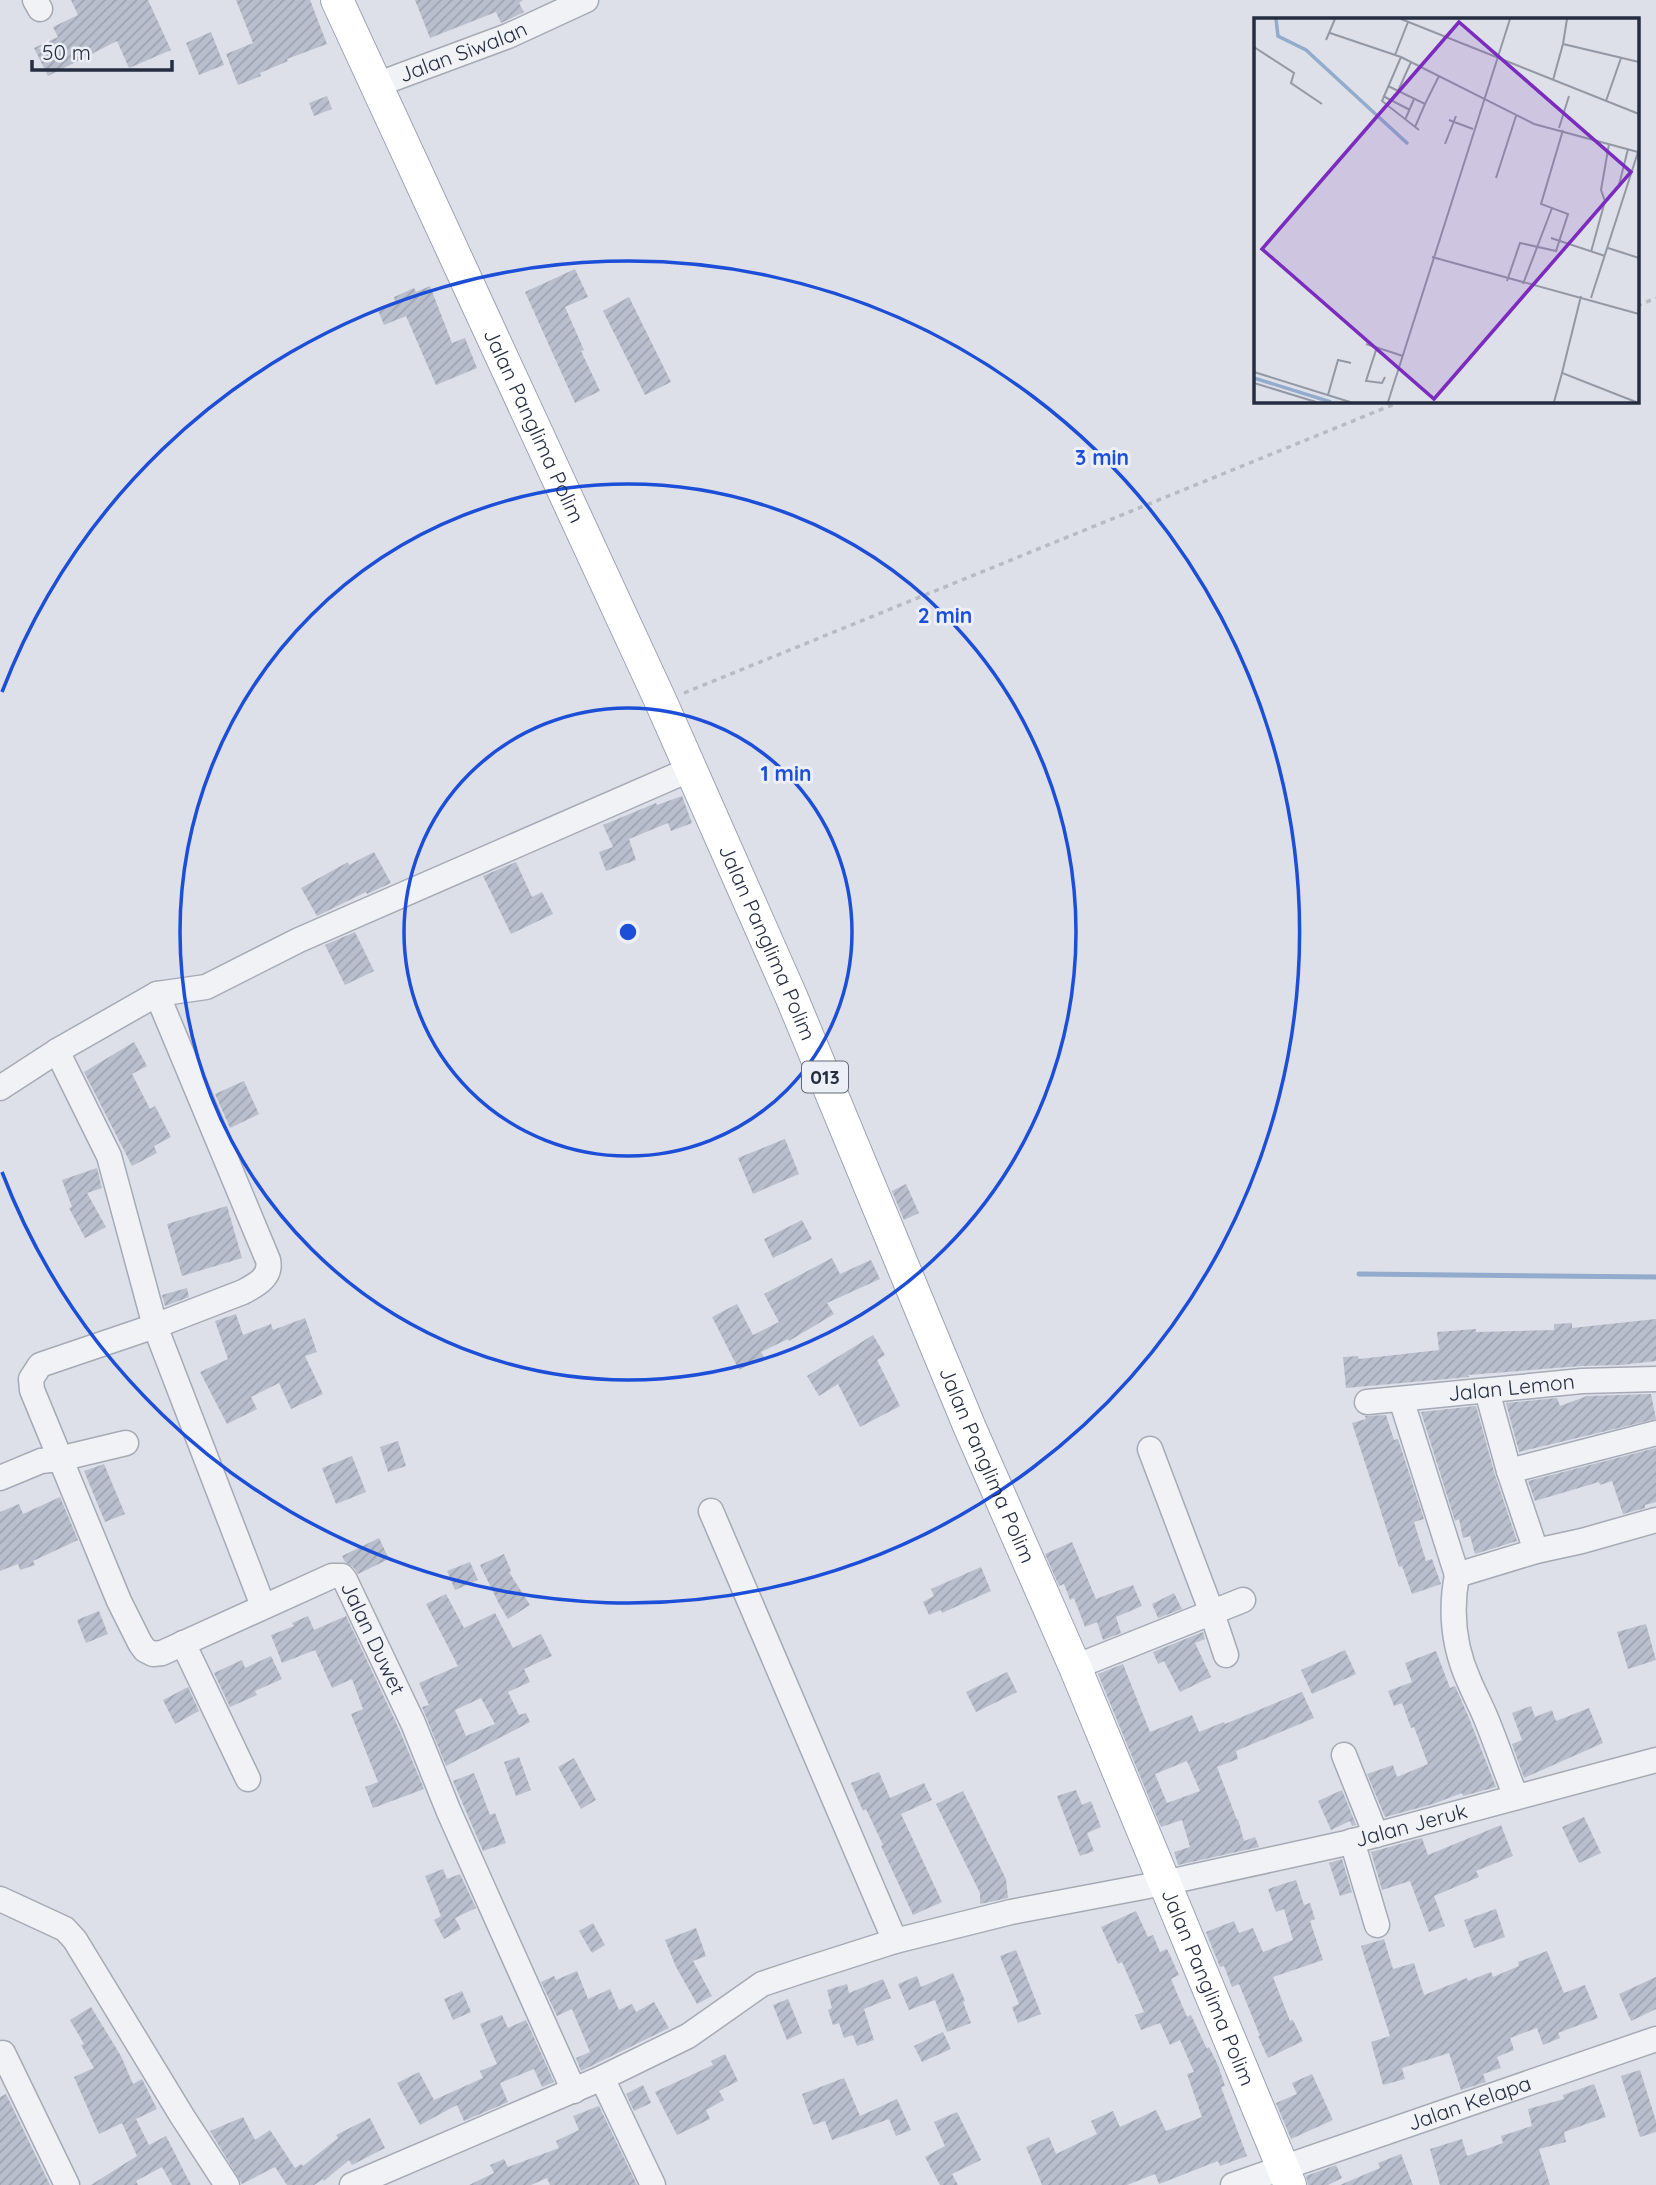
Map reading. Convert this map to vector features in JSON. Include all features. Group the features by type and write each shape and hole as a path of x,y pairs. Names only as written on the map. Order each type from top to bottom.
{"main road":[{"name":"Jalan Panglima Polim","path":"337,0 661,702 792,996 970,1428 1075,1667 1286,2176"}],"street":[{"name":"Jalan Siwalan","path":"376,85 508,36 557,6 586,0"},
{"path":"0,1088 57,1051 157,994 206,987 299,940 691,769"},
{"path":"59,1459 32,1391 31,1379 40,1365 155,1326 243,1292 267,1274 270,1265 157,994"},
{"path":"57,1051 109,1156 155,1326 263,1606"},
{"name":"Jalan Lemon","path":"1367,1402 1582,1381 1656,1379"},
{"path":"1487,1391 1509,1471 1536,1551"},
{"path":"1401,1399 1457,1576 1454,1589 1457,1647 1516,1797"},
{"path":"1509,1471 1656,1433"},
{"path":"0,1478 41,1461 125,1443"},
{"path":"1150,1449 1226,1654"},
{"name":"Jalan Duwet","path":"59,1459 119,1601 140,1643 145,1650 153,1654 162,1653 335,1575 342,1576 352,1590 413,1723 449,1812 574,2091"},
{"path":"711,1511 895,1941"},
{"path":"1457,1576 1536,1551 1656,1520"},
{"path":"1075,1667 1243,1600"},
{"path":"183,1643 248,1779"},
{"path":"1344,1755 1364,1838 1377,1925"},
{"name":"Jalan Jeruk","path":"352,2185 574,2091 688,2036 762,1984 895,1941 1011,1912 1164,1883 1364,1838 1656,1760"},
{"path":"0,1899 65,1930 75,1940 227,2185"},
{"name":"Jalan Kelapa","path":"1233,2185 1286,2176 1656,2039"},
{"path":"3,2053 67,2185"},
{"path":"602,2078 653,2185"}],"path":[{"path":"1638,306 1656,298"},
{"path":"661,702 1400,402"}],"building":[{"path":"71,0 148,0 171,50 129,68 117,41 48,76 34,48 58,37 53,27 78,15"},
{"path":"236,0 310,0 327,44 287,59 288,61 260,73 261,76 238,85 226,54 253,43"},
{"path":"415,0 523,0 519,3 524,12 501,23 496,12 430,38"},
{"path":"211,32 224,65 199,75 186,43"},
{"path":"327,96 332,109 314,116 309,103"},
{"path":"575,269 588,297 565,307 584,350 581,351 600,391 575,403 525,292"},
{"path":"430,286 452,343 465,338 477,368 436,385 406,316 384,325 377,308 395,301 394,297 414,288 416,292"},
{"path":"629,297 671,382 645,395 603,311"},
{"path":"682,796 692,823 671,831 668,823 629,839 636,860 606,871 599,852 613,847 603,825 656,803 657,805"},
{"path":"374,852 391,883 317,916 301,888 348,862 349,865"},
{"path":"516,862 532,897 542,892 553,914 511,934 483,876"},
{"path":"355,932 374,971 345,985 325,945"},
{"path":"134,1042 147,1066 132,1074 150,1109 155,1106 171,1137 154,1146 157,1153 132,1166 84,1072"},
{"path":"244,1081 259,1114 230,1128 215,1094"},
{"path":"785,1139 799,1174 753,1194 738,1158"},
{"path":"97,1168 102,1188 87,1193 106,1227 85,1238 69,1208 72,1207 62,1180"},
{"path":"906,1184 919,1213 904,1220 892,1191"},
{"path":"227,1206 242,1258 182,1276 167,1224"},
{"path":"802,1220 812,1239 773,1258 764,1239"},
{"path":"832,1258 840,1274 871,1260 880,1279 827,1303 834,1314 789,1341 788,1339 761,1352 764,1357 739,1370 712,1317 737,1304 753,1335 779,1322 764,1294"},
{"path":"187,1288 189,1297 165,1306 162,1295"},
{"path":"236,1314 243,1335 271,1324 273,1330 305,1318 317,1352 305,1356 323,1394 291,1409 279,1383 251,1397 257,1409 227,1424 200,1372 228,1359 215,1321"},
{"path":"1656,1319 1656,1361 1468,1375 1469,1377 1346,1388 1343,1357 1358,1356 1359,1359 1439,1350 1437,1332 1476,1329 1476,1332 1554,1330 1554,1324 1572,1323 1572,1328"},
{"path":"873,1335 885,1355 877,1360 900,1406 860,1427 838,1384 819,1396 807,1376"},
{"path":"1651,1394 1656,1419 1519,1452 1506,1403 1557,1398 1560,1406 1587,1396"},
{"path":"1476,1406 1517,1541 1475,1554 1470,1536 1463,1538 1459,1519 1455,1521 1421,1412"},
{"path":"1386,1415 1394,1440 1398,1439 1424,1519 1414,1522 1426,1561 1432,1559 1441,1584 1412,1594 1402,1566 1399,1567 1352,1423 1366,1419 1365,1416"},
{"path":"398,1441 406,1466 388,1472 380,1447"},
{"path":"1656,1448 1656,1502 1623,1514 1612,1481 1600,1485 1599,1482 1535,1501 1528,1481"},
{"path":"352,1456 366,1492 336,1504 322,1468"},
{"path":"104,1464 125,1514 105,1522 84,1471"},
{"path":"60,1497 78,1540 33,1561 35,1565 20,1570 18,1564 0,1571 0,1512 19,1504 23,1514"},
{"path":"379,1538 389,1559 358,1574 342,1556"},
{"path":"1072,1542 1096,1599 1133,1585 1142,1606 1116,1617 1121,1633 1103,1640 1097,1622 1085,1627 1074,1598 1070,1600 1064,1584 1059,1586 1045,1554"},
{"path":"504,1554 511,1571 509,1572 530,1605 508,1619 480,1565"},
{"path":"470,1562 478,1580 455,1590 447,1571"},
{"path":"981,1567 991,1591 942,1613 941,1610 929,1615 923,1602 934,1596 931,1589"},
{"path":"1174,1593 1182,1609 1158,1618 1152,1604"},
{"path":"446,1594 464,1628 495,1613 513,1648 541,1634 552,1656 524,1669 530,1682 508,1692 519,1715 526,1713 530,1722 446,1766 422,1707 429,1705 419,1683 458,1666 426,1604","holes":["481,1698 495,1724 466,1736 455,1710"]},
{"path":"99,1611 108,1634 86,1643 77,1620"},
{"path":"308,1616 314,1630 346,1616 424,1789 373,1808 365,1787 378,1782 351,1714 363,1709 352,1679 332,1688 315,1650 282,1663 271,1635 294,1626 292,1623"},
{"path":"1646,1624 1656,1660 1628,1669 1617,1632"},
{"path":"1203,1632 1205,1639 1195,1643 1211,1677 1180,1692 1164,1661 1158,1664 1153,1652"},
{"path":"1345,1650 1356,1674 1312,1694 1301,1670"},
{"path":"1436,1651 1450,1688 1455,1686 1496,1787 1463,1796 1462,1793 1385,1817 1367,1774 1393,1765 1397,1777 1428,1764 1402,1703 1394,1706 1388,1691 1412,1682 1405,1663"},
{"path":"271,1656 282,1679 255,1691 257,1695 230,1707 214,1673 242,1660 245,1668"},
{"path":"1123,1664 1150,1732 1192,1715 1199,1732 1302,1692 1314,1718 1236,1751 1238,1759 1217,1767 1244,1841 1255,1837 1259,1847 1178,1865 1174,1852 1190,1847 1182,1820 1161,1827 1098,1674","holes":["1187,1761 1200,1791 1167,1803 1155,1774"]},
{"path":"1007,1672 1017,1692 976,1712 966,1692"},
{"path":"188,1687 199,1711 175,1724 163,1700"},
{"path":"1531,1706 1535,1717 1552,1710 1556,1721 1589,1708 1603,1743 1524,1778 1512,1744 1522,1740 1512,1713"},
{"path":"519,1757 531,1790 516,1796 504,1762"},
{"path":"574,1758 596,1800 581,1809 558,1767"},
{"path":"879,1772 890,1798 924,1783 932,1800 901,1814 942,1902 913,1915 881,1846 883,1845 866,1809 863,1811 851,1783"},
{"path":"474,1773 490,1815 495,1813 506,1843 483,1851 453,1781"},
{"path":"1076,1790 1082,1805 1091,1801 1101,1827 1087,1833 1094,1851 1080,1856 1057,1796"},
{"path":"1342,1790 1356,1825 1352,1826 1350,1821 1331,1830 1318,1801"},
{"path":"963,1791 1006,1879 1008,1898 980,1904 980,1893 936,1804"},
{"path":"1584,1817 1601,1853 1579,1863 1562,1827"},
{"path":"1501,1825 1513,1856 1476,1871 1479,1877 1434,1896 1445,1926 1429,1932 1410,1881 1382,1890 1371,1852 1422,1838 1428,1855"},
{"path":"1342,1859 1352,1892 1340,1896 1329,1863"},
{"path":"443,1869 447,1879 460,1874 476,1908 455,1918 461,1929 444,1939 434,1920 441,1916 425,1876"},
{"path":"1296,1880 1304,1905 1310,1903 1315,1919 1310,1921 1323,1960 1273,1977 1290,2021 1293,2020 1303,2041 1268,2058 1239,1984 1232,1987 1224,1966 1220,1967 1206,1932 1234,1921 1239,1933 1253,1928 1263,1952 1293,1940 1284,1909 1276,1912 1268,1889"},
{"path":"1496,1909 1505,1937 1474,1948 1464,1920"},
{"path":"1136,1911 1148,1937 1153,1935 1160,1952 1167,1949 1179,1975 1171,1979 1187,2017 1191,2015 1218,2065 1225,2086 1221,2087 1247,2156 1220,2166 1218,2161 1159,2184 1155,2174 1127,2185 1042,2185 1026,2147 1049,2137 1056,2154 1097,2134 1091,2121 1113,2111 1120,2127 1156,2110 1166,2131 1202,2117 1187,2074 1194,2072 1180,2040 1170,2045 1160,2023 1141,2030 1135,2015 1144,2012 1122,1962 1118,1964 1101,1927"},
{"path":"593,1923 605,1945 592,1953 579,1931"},
{"path":"696,1928 706,1956 693,1961 712,1996 697,2004 676,1967 665,1940"},
{"path":"1384,1939 1393,1969 1414,1963 1424,1995 1467,1978 1468,1981 1491,1972 1493,1977 1519,1966 1518,1962 1547,1951 1564,1993 1585,1985 1598,2018 1558,2033 1560,2038 1543,2045 1537,2028 1510,2038 1514,2050 1497,2057 1501,2068 1483,2074 1486,2082 1461,2090 1449,2053 1402,2068 1405,2079 1383,2085 1371,2042 1390,2036 1361,1946"},
{"path":"1016,1950 1041,2014 1018,2023 1012,2007 1019,2004 1000,1956"},
{"path":"577,1971 588,1999 610,1989 619,2010 632,2004 636,2012 654,2002 669,2028 581,2071 576,2058 590,2052 572,2009 557,2016 541,1982 554,1976 556,1980"},
{"path":"953,1973 971,2023 947,2032 935,2000 909,2010 898,1984 917,1976 921,1987"},
{"path":"1656,1977 1656,2009 1631,2021 1619,1994"},
{"path":"883,1979 891,1998 864,2009 874,2040 857,2046 853,2035 844,2038 839,2023 833,2025 828,2010 832,2008 827,1990 847,1984 849,1993"},
{"path":"462,1991 471,2012 453,2020 444,1999"},
{"path":"788,1999 802,2033 787,2040 773,2005"},
{"path":"91,2007 121,2056 133,2084 142,2079 157,2109 136,2119 149,2145 166,2136 191,2185 172,2185 162,2167 136,2181 138,2185 91,2185 137,2156 122,2123 99,2134 74,2077 94,2068 70,2020"},
{"path":"502,2015 508,2028 526,2020 554,2082 542,2087 534,2069 500,2083 508,2102 464,2121 457,2105 420,2125 397,2083 419,2072 434,2100 483,2078 480,2071 497,2064 480,2024"},
{"path":"943,2032 951,2049 922,2062 914,2046"},
{"path":"725,2054 738,2081 719,2091 724,2100 706,2110 710,2119 677,2135 655,2092 713,2065 711,2061"},
{"path":"1640,2070 1656,2121 1656,2132 1640,2137 1621,2076"},
{"path":"1312,2074 1333,2120 1291,2139 1276,2103 1297,2094 1292,2083"},
{"path":"844,2078 860,2116 897,2099 911,2130 896,2136 889,2119 832,2140 825,2121 813,2125 802,2094"},
{"path":"1594,2084 1606,2117 1564,2132 1566,2142 1539,2149 1550,2185 1440,2185 1430,2149 1462,2139 1467,2156 1503,2143 1501,2136 1532,2126 1528,2109 1564,2099 1563,2095"},
{"path":"643,2085 651,2103 634,2111 626,2094"},
{"path":"6,2094 50,2185 0,2185 0,2097"},
{"path":"599,2106 637,2185 550,2185 547,2178 531,2185 469,2185 494,2173 490,2165 504,2159 508,2167 559,2148 556,2141 579,2130 573,2116"},
{"path":"957,2112 981,2160 952,2174 958,2185 940,2185 925,2157 945,2146 934,2122"},
{"path":"243,2117 255,2140 270,2130 295,2168 301,2164 303,2166 338,2138 336,2135 370,2118 385,2148 352,2165 349,2160 324,2181 323,2179 314,2185 287,2185 275,2167 242,2184 210,2131"},
{"path":"1401,2154 1413,2185 1340,2185 1380,2168 1378,2163"},
{"path":"1336,2165 1342,2178 1328,2185 1308,2185 1306,2176"}],"waterway":[{"path":"1359,1274 1656,1277"}]}
